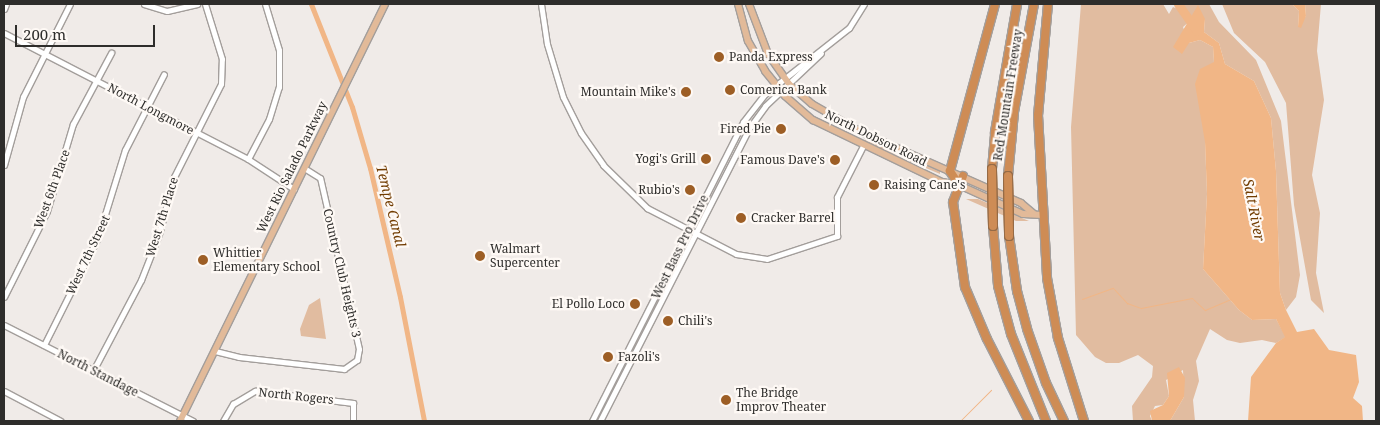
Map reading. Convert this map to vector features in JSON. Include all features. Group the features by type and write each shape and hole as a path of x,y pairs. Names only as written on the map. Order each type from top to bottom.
{"highway":[{"path":"959,185 950,171 995,4"},
{"name":"Red Mountain Freeway","path":"1017,4 992,169 993,226 998,286 1011,334 1046,421"},
{"name":"Red Mountain Freeway","path":"1034,4 1014,112 1008,176 1009,236 1017,291 1027,329 1046,383 1064,421"},
{"path":"1048,4 1038,115 1038,214 1058,338 1084,421"},
{"path":"963,176 953,202 965,287 987,340 1029,421"}],"main road":[{"name":"West Rio Salado Parkway","path":"181,419 385,4"},
{"name":"North Dobson Road","path":"738,4 748,41 812,120 863,146 942,182 959,185 1024,214 1038,214"},
{"name":"North Dobson Road","path":"749,4 764,46 783,85 837,120 1021,203 1038,214"}],"street":[{"path":"4,9 6,4"},
{"path":"4,165 23,98 70,4"},
{"path":"144,4 166,11 197,4"},
{"name":"West 7th Place","path":"93,371 141,280 159,234 174,177 217,95 223,71 205,4"},
{"path":"248,159 269,118 279,87 279,50 265,4"},
{"path":"541,4 552,64 581,133 607,170 638,201 688,230 744,257 767,259 837,236 837,197 863,146"},
{"path":"783,85 849,28 864,4"},
{"name":"North Longmore","path":"4,33 248,159 294,189"},
{"name":"West 6th Place","path":"4,297 47,211 73,124 111,53"},
{"name":"West 7th Street","path":"44,344 98,238 125,150 164,74"},
{"name":"West Bass Pro Drive","path":"592,421 744,122 783,85"},
{"name":"West Bass Pro Drive","path":"600,421 750,126 764,106 783,85"},
{"name":"Country Club Heights 3","path":"215,351 239,357 344,369 358,360 360,349 320,178 304,168"},
{"name":"North Standage","path":"4,325 44,344 181,419 193,421"},
{"path":"4,391 62,421"},
{"name":"North Rogers","path":"223,421 233,404 256,391 353,403 353,421"}],"shaded area":[{"path":"1081,4 1163,4 1169,14 1173,7 1185,12 1182,4 1209,4 1219,22 1256,60 1281,121 1300,275 1296,297 1286,310 1280,293 1276,171 1271,118 1254,81 1225,64 1219,43 1204,32 1205,19 1191,20 1183,27 1189,43 1200,40 1213,47 1214,62 1205,142 1207,194 1203,269 1239,310 1252,320 1276,319 1286,337 1276,343 1262,340 1240,343 1227,340 1210,329 1196,361 1199,381 1193,400 1195,421 1170,421 1184,397 1183,370 1166,380 1169,396 1163,405 1155,406 1150,416 1152,421 1133,421 1132,406 1152,377 1153,366 1138,355 1119,363 1106,363 1095,357 1076,335 1071,127"},
{"path":"1222,4 1292,4 1299,11 1298,27 1306,16 1305,4 1321,4 1317,51 1324,100 1312,175 1320,213 1316,273 1324,313 1311,300 1294,205 1286,103 1265,62 1234,33"},
{"path":"866,138 940,170 940,174 864,142"},
{"path":"966,199 978,199 1029,221 1016,221"},
{"path":"320,298 326,339 301,336 300,329 309,305"}],"water":[{"path":"1292,4 1305,4 1306,16 1301,28 1298,27 1299,11"},
{"path":"1198,5 1205,19 1204,32 1219,43 1225,64 1254,81 1271,118 1276,171 1280,293 1286,310 1297,332 1314,329 1329,350 1356,355 1359,382 1353,398 1362,406 1363,421 1248,421 1251,377 1276,343 1285,337 1276,319 1252,320 1239,310 1203,269 1207,194 1205,142 1195,84 1200,69 1214,62 1213,47 1200,40 1189,43 1182,54 1173,47"},
{"path":"1179,367 1185,378 1184,397 1170,421 1152,421 1150,411 1163,405 1169,396 1167,373"}],"waterway":[{"name":"Tempe Canal","path":"311,4 352,107 370,168 400,297 424,421"},
{"name":"Salt River","path":"1178,4 1197,31"},
{"path":"1082,299 1113,288 1127,303 1141,308 1192,298 1205,310 1231,299"},
{"path":"960,421 991,390"}],"place":[{"name":"Panda Express","path":"719,57"},
{"name":"Comerica Bank","path":"730,90"},
{"name":"Mountain Mike's","path":"686,92"},
{"name":"Fired Pie","path":"781,129"},
{"name":"Yogi's Grill","path":"706,159"},
{"name":"Famous Dave's","path":"835,160"},
{"name":"Raising Cane's","path":"874,185"},
{"name":"Rubio's","path":"690,190"},
{"name":"Cracker Barrel","path":"741,218"},
{"name":"Walmart Supercenter","path":"480,256"},
{"name":"Whittier Elementary School","path":"203,260"},
{"name":"El Pollo Loco","path":"635,304"},
{"name":"Chili's","path":"668,321"},
{"name":"Fazoli's","path":"608,357"},
{"name":"The Bridge Improv Theater","path":"726,400"}]}
